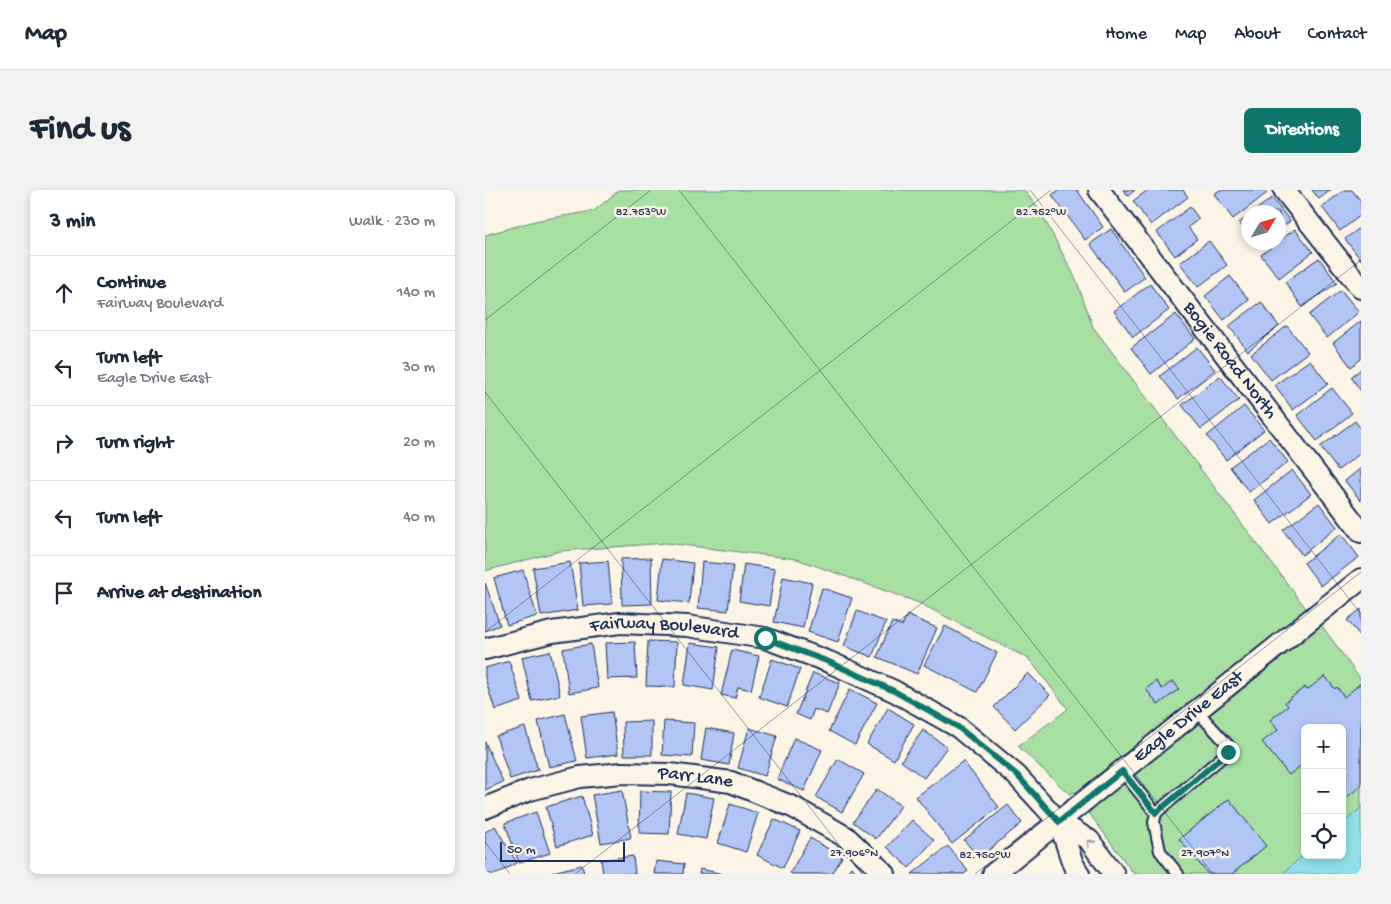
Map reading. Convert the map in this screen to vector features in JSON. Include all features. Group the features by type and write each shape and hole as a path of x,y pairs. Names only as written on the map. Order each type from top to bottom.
{"street":[{"name":"Bogie Road North","path":"1099,190 1361,532"},
{"path":"1284,190 1361,288"},
{"name":"Eagle Drive East","path":"993,874 1361,579"},
{"name":"Fairway Boulevard","path":"485,649 552,632 620,623 687,626 765,638 829,662 894,691 958,727 1017,775 1059,822 1089,840 1114,874"},
{"name":"Parr Lane","path":"485,808 530,790 580,777 622,773 661,774 731,782 793,807 846,838 885,874"},
{"name":"Fairway Boulevard","path":"1059,822 1073,864 1079,874"}],"lane":[{"path":"1178,874 1160,851 1155,822 1156,813 1228,752 1228,745 1197,711"},
{"path":"1122,771 1156,813"}],"green space":[{"path":"619,190 1024,190 1040,211 1076,279 1093,327 1308,611 1083,790 1069,794 1018,746 1068,709 1029,659 919,603 797,559 666,543 560,551 485,571 485,235 539,220 594,211"},
{"path":"1320,623 1361,680 1361,808 1346,821 1346,724 1301,724 1301,857 1282,874 1134,874 1089,813 1098,801"}],"water":[{"path":"1361,808 1361,874 1282,874 1301,857 1301,859 1346,859 1346,821"}],"building":[{"path":"1059,190 1077,190 1103,227 1085,240 1052,195"},
{"path":"1123,190 1135,190 1128,196"},
{"path":"1148,190 1183,190 1188,197 1151,225 1133,201"},
{"path":"1220,190 1265,190 1267,193 1251,205 1241,205 1241,213 1233,219 1214,194"},
{"path":"1312,190 1331,190 1319,199"},
{"path":"1344,190 1352,190 1361,201 1361,215 1340,231 1322,207"},
{"path":"1272,198 1277,205 1262,205"},
{"path":"1190,207 1199,219 1188,227 1197,239 1175,256 1157,232"},
{"path":"1286,216 1290,221 1286,224"},
{"path":"1361,227 1361,260 1345,239"},
{"path":"1111,229 1145,277 1125,292 1090,244"},
{"path":"1295,229 1313,252 1279,278 1261,255 1268,250 1286,250 1286,236"},
{"path":"1209,241 1227,265 1198,287 1180,263"},
{"path":"1319,258 1337,283 1302,307 1285,282"},
{"path":"1230,276 1249,300 1224,320 1205,296"},
{"path":"1150,284 1169,310 1133,337 1114,311"},
{"path":"1341,290 1359,312 1327,338 1309,315"},
{"path":"1261,302 1279,326 1248,351 1229,326"},
{"path":"1176,314 1195,339 1151,374 1131,348"},
{"path":"1361,321 1361,359 1351,367 1333,343"},
{"path":"1287,326 1308,352 1271,380 1251,354"},
{"path":"1197,347 1215,370 1178,399 1160,376"},
{"path":"1310,360 1328,384 1293,410 1275,385"},
{"path":"1361,369 1361,391 1351,377"},
{"path":"1220,376 1239,400 1201,429 1182,405"},
{"path":"1332,388 1352,413 1317,441 1297,415"},
{"path":"1244,406 1264,430 1226,460 1207,436"},
{"path":"1355,421 1361,429 1361,453 1338,470 1320,447"},
{"path":"1269,438 1288,462 1249,492 1230,467"},
{"path":"1361,468 1361,501 1345,481"},
{"path":"1292,470 1311,494 1272,524 1254,500"},
{"path":"1319,503 1337,527 1302,555 1283,530"},
{"path":"1341,534 1359,557 1321,586 1304,563"},
{"path":"651,558 652,604 622,605 621,559"},
{"path":"662,559 693,563 689,603 658,600"},
{"path":"608,561 612,604 583,606 579,563"},
{"path":"570,562 578,610 541,616 533,568"},
{"path":"702,562 733,565 728,611 698,608"},
{"path":"744,564 775,569 769,606 739,601"},
{"path":"523,570 537,616 507,625 494,578"},
{"path":"783,577 812,583 803,628 774,622"},
{"path":"485,583 500,625 485,631"},
{"path":"822,588 852,598 838,642 808,632"},
{"path":"1361,609 1361,637 1347,620"},
{"path":"857,611 886,622 872,657 844,646"},
{"path":"907,615 937,628 917,674 877,657 892,622 902,626"},
{"path":"945,626 997,653 977,692 924,665"},
{"path":"648,641 677,642 675,687 646,686"},
{"path":"635,642 637,678 607,679 605,643"},
{"path":"690,643 719,647 713,690 684,685"},
{"path":"591,644 598,688 569,693 563,649"},
{"path":"732,650 759,656 751,690 738,687 735,698 721,695"},
{"path":"550,651 560,695 532,701 522,657"},
{"path":"772,659 800,669 787,707 759,697"},
{"path":"509,661 522,701 495,710 485,678 485,668"},
{"path":"813,673 840,683 827,714 814,709 810,720 796,714"},
{"path":"1028,673 1050,695 1015,729 994,707"},
{"path":"1325,676 1335,689 1337,687 1344,697 1361,683 1361,786 1346,798 1346,724 1301,724 1301,766 1289,775 1262,742 1278,730 1270,720 1288,706 1285,702 1305,687 1307,690"},
{"path":"1156,681 1162,689 1173,681 1179,689 1158,705 1146,689"},
{"path":"850,689 877,703 855,745 829,731"},
{"path":"888,708 914,724 894,760 867,744"},
{"path":"612,712 618,754 587,758 581,716"},
{"path":"565,714 577,761 549,767 538,721"},
{"path":"652,721 652,755 624,755 623,722"},
{"path":"664,721 694,723 692,757 662,755"},
{"path":"525,727 538,770 510,779 496,736"},
{"path":"706,728 734,733 729,765 701,760"},
{"path":"749,728 777,736 765,776 738,768"},
{"path":"923,730 947,747 924,778 901,761"},
{"path":"794,738 822,750 804,791 777,779"},
{"path":"485,742 503,782 485,790"},
{"path":"838,759 864,774 842,812 816,797"},
{"path":"963,761 999,807 952,844 916,797"},
{"path":"877,789 901,806 876,839 853,822"},
{"path":"622,790 631,838 601,843 592,795"},
{"path":"640,791 671,792 669,834 639,833"},
{"path":"686,793 714,798 706,839 678,834"},
{"path":"582,796 593,835 557,846 546,807"},
{"path":"1229,799 1266,846 1232,874 1208,874 1179,839"},
{"path":"730,804 758,813 746,852 718,843"},
{"path":"1008,805 1022,823 979,858 964,840"},
{"path":"536,812 550,853 519,863 505,823"},
{"path":"774,819 800,831 783,868 757,855"},
{"path":"912,820 934,840 909,868 887,847"},
{"path":"495,826 517,863 497,874 485,874 485,832"},
{"path":"810,838 842,857 832,874 790,873"},
{"path":"948,846 968,871 964,874 912,874"},
{"path":"633,856 635,874 603,874 601,860"},
{"path":"656,861 684,864 683,874 654,874"},
{"path":"582,865 584,874 553,874 552,872"},
{"path":"851,867 859,874 845,874"},
{"path":"700,869 723,874 699,874"}],"route":[{"path":"765,638 829,662 894,691 958,727 1017,775 1059,822 1122,771 1156,813 1228,752"}]}
